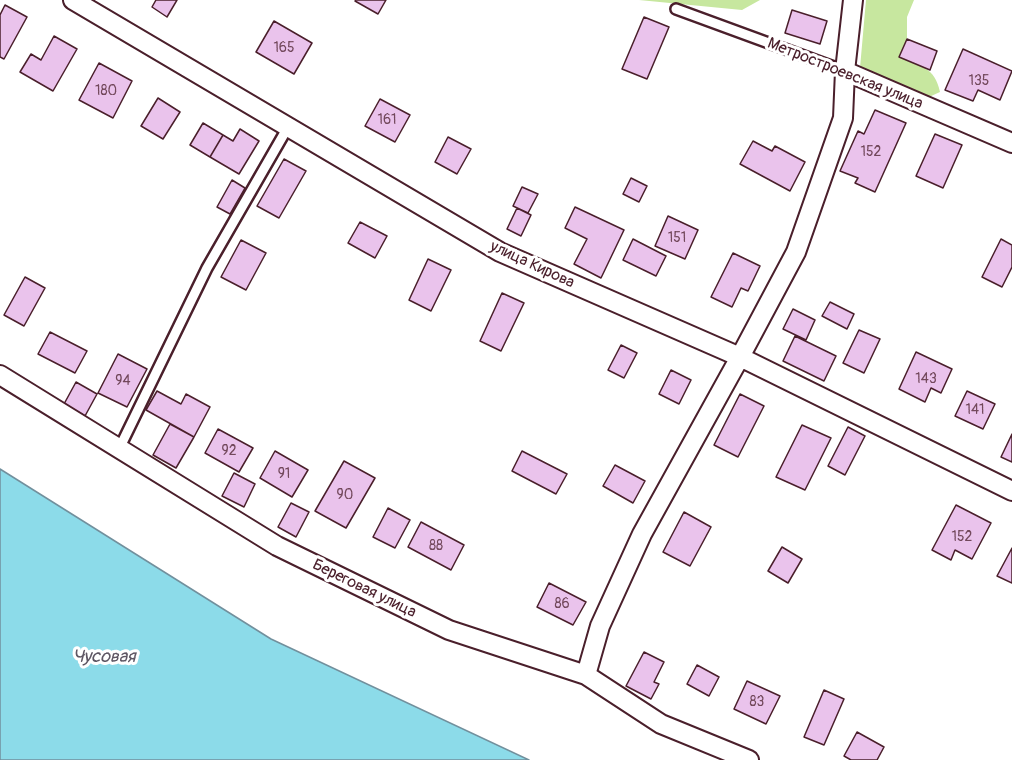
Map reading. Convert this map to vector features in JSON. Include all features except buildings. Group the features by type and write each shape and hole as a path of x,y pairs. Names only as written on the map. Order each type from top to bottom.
{"street":[{"name":"улица Кирова","path":"73,0 500,252 740,357 1012,491"},
{"path":"586,675 600,626 642,534 796,252 843,118 845,71 853,0"},
{"name":"Метростроевская улица","path":"845,71 1012,143"},
{"name":"Береговая улица","path":"0,375 277,546 449,630 586,675 661,723 748,760"}],"lane":[{"name":"Метростроевская улица","path":"676,9 845,71"},
{"path":"119,449 207,268 288,127"}],"green space":[{"path":"639,0 760,0 742,10"},
{"path":"866,0 914,0 907,17 907,39 899,57 926,68 934,77 940,92 929,97 860,68"}],"water":[{"name":"Чусовая","path":"0,469 271,639 529,760 0,760"}]}
